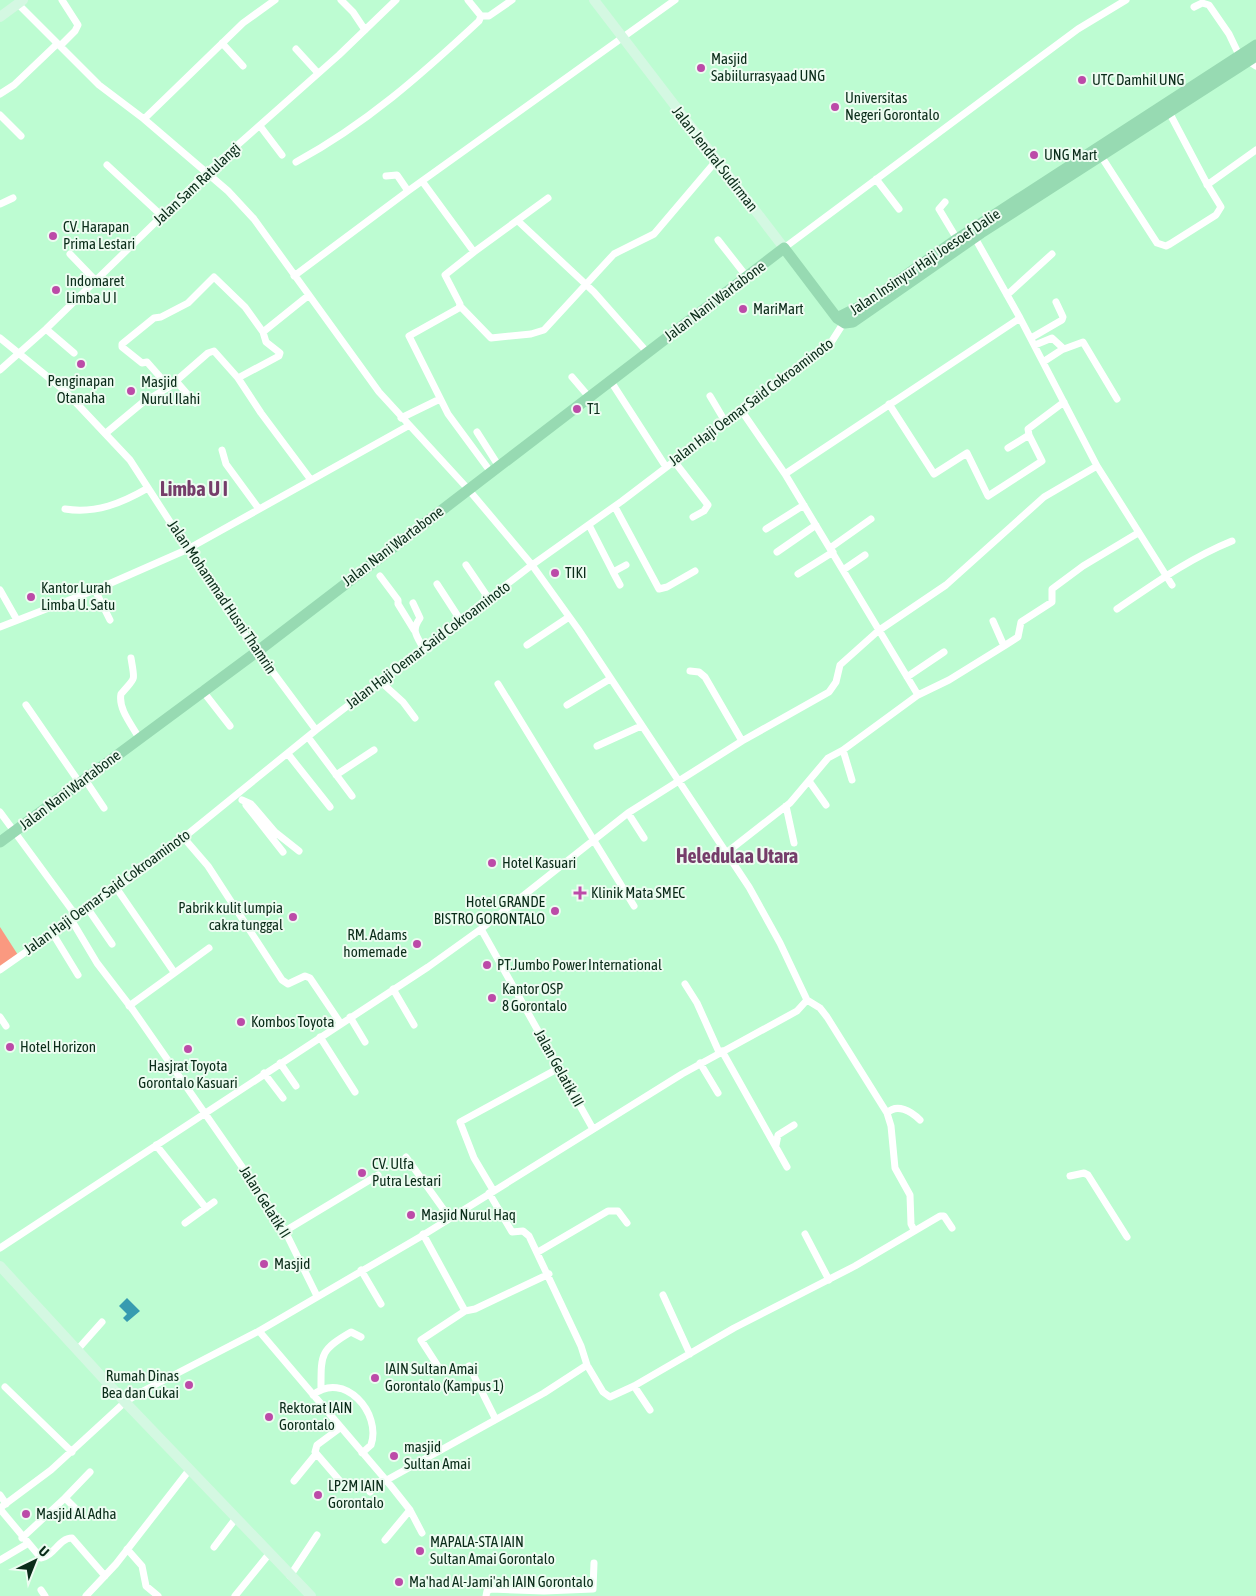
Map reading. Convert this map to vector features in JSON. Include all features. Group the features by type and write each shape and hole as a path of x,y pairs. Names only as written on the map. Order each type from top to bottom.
{"main road":[{"name":"Jalan Insinyur Haji Joesoef Dalie","path":"843,319 957,239 977,233 1101,156 1250,59 1256,45"},
{"name":"Jalan Insinyur Haji Joesoef Dalie","path":"843,319 867,314 977,233 1250,59"},
{"name":"Jalan Nani Wartabone","path":"0,842 202,690 258,651 494,468 784,248"},
{"name":"Jalan Jendral Sudirman","path":"784,248 843,319"}],"street":[{"path":"0,94 14,85 75,31 78,25 62,0"},
{"path":"144,119 250,17 275,0"},
{"path":"341,0 353,12 366,30"},
{"path":"468,0 481,16"},
{"path":"481,16 489,16 512,0"},
{"name":"Jalan Jendral Sudirman","path":"594,0 716,162 784,248"},
{"path":"294,276 408,191 675,0"},
{"path":"784,248 1078,28 1126,0"},
{"name":"Jalan Sam Ratulangi","path":"0,370 46,329 207,172 366,30 392,1"},
{"path":"0,17 21,2 58,45 99,85 144,119 207,172 254,219 379,392 408,426 468,489 532,565 569,617 726,853 765,914 807,1000 820,1008 827,1017 887,1113 891,1126 896,1171 910,1195 911,1224 914,1230"},
{"path":"1194,7 1202,3 1209,5 1229,34 1250,59"},
{"path":"296,162 349,131 413,82 480,21 481,16"},
{"path":"222,43 243,66"},
{"path":"296,49 317,72"},
{"path":"1101,156 1153,240 1161,245 1170,244 1221,211 1221,207 1207,185 1170,112"},
{"path":"0,115 21,136"},
{"path":"260,126 282,155"},
{"path":"1207,185 1256,150"},
{"path":"548,198 445,275 460,306 491,338 531,334 544,330 585,284 622,249 647,240 654,234 716,162"},
{"path":"107,165 162,216"},
{"path":"386,176 396,175 408,191"},
{"path":"876,179 899,209"},
{"path":"422,181 474,252"},
{"path":"0,204 13,198"},
{"path":"944,202 939,209 957,239"},
{"path":"518,221 611,310 647,352"},
{"path":"977,233 1007,295 1097,466 1172,585"},
{"path":"718,240 747,276"},
{"path":"70,254 95,280"},
{"path":"1007,295 1052,254"},
{"path":"169,387 147,362 142,363 122,347 122,344 154,318 161,318 188,304 214,278 245,307 263,332 266,342 278,351 279,356 238,378"},
{"path":"263,332 309,296"},
{"path":"1031,338 1062,320 1063,317 1056,302"},
{"path":"460,306 409,335 440,399 466,441 494,468"},
{"path":"785,474 1020,318"},
{"name":"Jalan Haji Oemar Said Cokroaminoto","path":"0,970 116,889 183,837 240,798 316,730 532,565 615,507 832,342 843,319"},
{"path":"46,329 74,353"},
{"name":"Jalan Mohammad Husni Thamrin","path":"0,338 65,391 130,460 186,550 316,730"},
{"path":"1035,345 1052,338 1058,341 1063,349"},
{"path":"1043,362 1063,349 1080,342 1085,343 1117,399"},
{"path":"106,434 142,403 169,387 208,353 214,351 238,378 311,480"},
{"path":"572,377 588,397"},
{"path":"610,380 666,467"},
{"path":"176,381 194,403"},
{"path":"710,396 726,423"},
{"path":"401,418 440,399"},
{"path":"889,404 934,474 967,453 988,496 1042,461 1028,435 1028,429 1064,402"},
{"path":"741,410 785,474 918,695"},
{"path":"0,627 95,590 186,550 408,426"},
{"path":"476,432 494,468"},
{"path":"1008,448 1028,435"},
{"path":"222,450 226,464 259,509"},
{"path":"674,461 708,505 704,511 693,517"},
{"path":"0,1248 341,1024 481,929 628,813 742,741 829,692 836,682 840,665 878,631 946,585 1044,497 1097,466"},
{"path":"66,509 93,510 118,504 148,488"},
{"path":"766,529 804,505"},
{"path":"615,507 659,589 667,587 695,572"},
{"path":"798,574 871,520"},
{"path":"778,552 816,525"},
{"path":"589,526 620,585"},
{"path":"726,853 786,806 828,758 843,750 918,695 949,680 1018,637 1021,622 1052,602 1052,589 1084,566 1138,533"},
{"path":"1117,610 1166,575 1201,554 1232,541"},
{"path":"843,570 865,555"},
{"path":"466,565 489,599"},
{"path":"613,572 626,565"},
{"path":"380,576 398,600 398,604 424,649"},
{"path":"437,584 461,621"},
{"path":"0,590 17,620"},
{"path":"95,590 110,620"},
{"path":"413,602 420,618 414,625 414,630"},
{"path":"527,645 569,617"},
{"path":"993,622 1004,646"},
{"path":"907,677 944,652"},
{"path":"131,658 134,679 121,694 120,699 125,713 139,738"},
{"path":"690,672 699,672 705,677 742,741"},
{"path":"567,705 610,679"},
{"path":"381,682 403,702 415,718"},
{"path":"498,684 634,906"},
{"path":"202,690 230,726"},
{"path":"26,705 104,808"},
{"path":"597,746 641,726"},
{"path":"308,737 352,796"},
{"path":"336,775 374,750"},
{"path":"843,750 852,780"},
{"path":"288,754 330,807"},
{"path":"809,781 826,805"},
{"path":"240,798 251,804 275,832 298,850"},
{"path":"240,798 283,852"},
{"path":"786,806 794,843"},
{"name":"Jalan Gelatik II","path":"0,812 15,831 74,919 97,963 235,1153 285,1230 317,1296"},
{"path":"628,813 644,838"},
{"path":"183,837 208,866 282,980 288,984 305,976 310,978 341,1024"},
{"path":"116,889 174,972"},
{"path":"88,909 112,944"},
{"name":"Jalan Gelatik III","path":"481,929 594,1129"},
{"path":"53,934 78,975"},
{"path":"129,1006 209,948"},
{"path":"685,984 700,1009 720,1052 776,1145 787,1167"},
{"path":"393,989 414,1024"},
{"path":"2,1507 72,1452 125,1402 160,1381 259,1331 423,1234 720,1052 797,1011 807,1000"},
{"path":"0,1017 6,1026"},
{"path":"350,1017 365,1042"},
{"path":"320,1037 355,1092"},
{"path":"280,1063 296,1086"},
{"path":"700,1064 718,1093"},
{"path":"559,1068 460,1122 474,1158 512,1232 525,1231 538,1252 584,1353 587,1365 607,1396 612,1396 634,1386 734,1328 829,1280 940,1216 948,1223"},
{"path":"264,1073 283,1098"},
{"path":"887,1113 894,1109 904,1109 920,1120"},
{"path":"776,1145 778,1135 794,1125"},
{"path":"156,1145 206,1208"},
{"path":"406,1157 449,1217"},
{"path":"1070,1176 1078,1173 1088,1175 1127,1236"},
{"path":"285,1230 378,1175"},
{"path":"185,1223 214,1202"},
{"path":"538,1252 608,1211 618,1210 627,1223"},
{"path":"423,1234 465,1311"},
{"path":"805,1234 829,1280"},
{"path":"0,1266 125,1402 311,1596"},
{"path":"361,1270 381,1304"},
{"path":"441,1372 420,1340 465,1311 482,1306 549,1274"},
{"path":"664,1294 690,1354"},
{"path":"78,1349 102,1322"},
{"path":"259,1331 410,1510 421,1530"},
{"path":"321,1389 321,1359 328,1348 352,1332 361,1337"},
{"path":"370,1492 384,1479 550,1389 587,1365"},
{"path":"469,1366 495,1418"},
{"path":"313,1395 321,1389 334,1386 350,1392 367,1412 372,1425 373,1439 371,1445 362,1453"},
{"path":"634,1386 650,1410"},
{"path":"5,1387 72,1452"},
{"path":"294,1481 316,1454 317,1445 340,1428"},
{"path":"316,1454 340,1481"},
{"path":"86,1596 105,1576 190,1469"},
{"path":"0,1560 24,1541 90,1472"},
{"path":"0,1495 2,1507 24,1541 41,1558 44,1558 66,1539 72,1538 105,1576"},
{"path":"65,1498 82,1515"},
{"path":"384,1540 410,1510"},
{"path":"214,1547 236,1518"},
{"path":"290,1576 317,1535"},
{"path":"127,1549 142,1566 146,1586 158,1596"},
{"path":"235,1596 269,1554"},
{"path":"486,1596 487,1591 491,1588 544,1591 593,1589 594,1563"}],"shaded area":[{"path":"0,927 18,955 0,967"}],"water":[{"path":"127,1298 140,1311 127,1322 123,1318 127,1314 119,1306"}],"place":[{"name":"Masjid Sabiilurrasyaad UNG","path":"701,68"},
{"name":"UTC Damhil UNG","path":"1082,80"},
{"name":"Universitas Negeri Gorontalo","path":"835,107"},
{"name":"UNG Mart","path":"1034,155"},
{"name":"CV. Harapan Prima Lestari","path":"53,236"},
{"name":"Indomaret Limba U I","path":"56,290"},
{"name":"MariMart","path":"743,309"},
{"name":"Penginapan Otanaha","path":"81,364"},
{"name":"Masjid Nurul Ilahi","path":"131,391"},
{"name":"T1","path":"577,409"},
{"name":"TIKI","path":"555,573"},
{"name":"Kantor Lurah Limba U. Satu","path":"31,597"},
{"name":"Hotel Kasuari","path":"492,863"},
{"name":"Klinik Mata SMEC","path":"580,893"},
{"name":"Hotel GRANDE BISTRO GORONTALO","path":"555,911"},
{"name":"Pabrik kulit lumpia cakra tunggal","path":"293,917"},
{"name":"RM. Adams homemade","path":"417,944"},
{"name":"PT.Jumbo Power International","path":"487,965"},
{"name":"Kantor OSP 8 Gorontalo","path":"492,998"},
{"name":"Kombos Toyota","path":"241,1022"},
{"name":"Hotel Horizon","path":"10,1047"},
{"name":"Hasjrat Toyota Gorontalo Kasuari","path":"188,1049"},
{"name":"CV. Ulfa Putra Lestari","path":"362,1173"},
{"name":"Masjid Nurul Haq","path":"411,1215"},
{"name":"Masjid","path":"264,1264"},
{"name":"IAIN Sultan Amai Gorontalo (Kampus 1)","path":"375,1378"},
{"name":"Rumah Dinas Bea dan Cukai","path":"189,1385"},
{"name":"Rektorat IAIN Gorontalo","path":"269,1417"},
{"name":"masjid Sultan Amai","path":"394,1456"},
{"name":"LP2M IAIN Gorontalo","path":"318,1495"},
{"name":"Masjid Al Adha","path":"26,1514"},
{"name":"MAPALA-STA IAIN Sultan Amai Gorontalo","path":"420,1551"},
{"name":"Ma'had Al-Jami'ah IAIN Gorontalo","path":"399,1582"}],"district":[{"name":"Limba U I","path":"194,489"},
{"name":"Heledulaa Utara","path":"737,856"}]}
